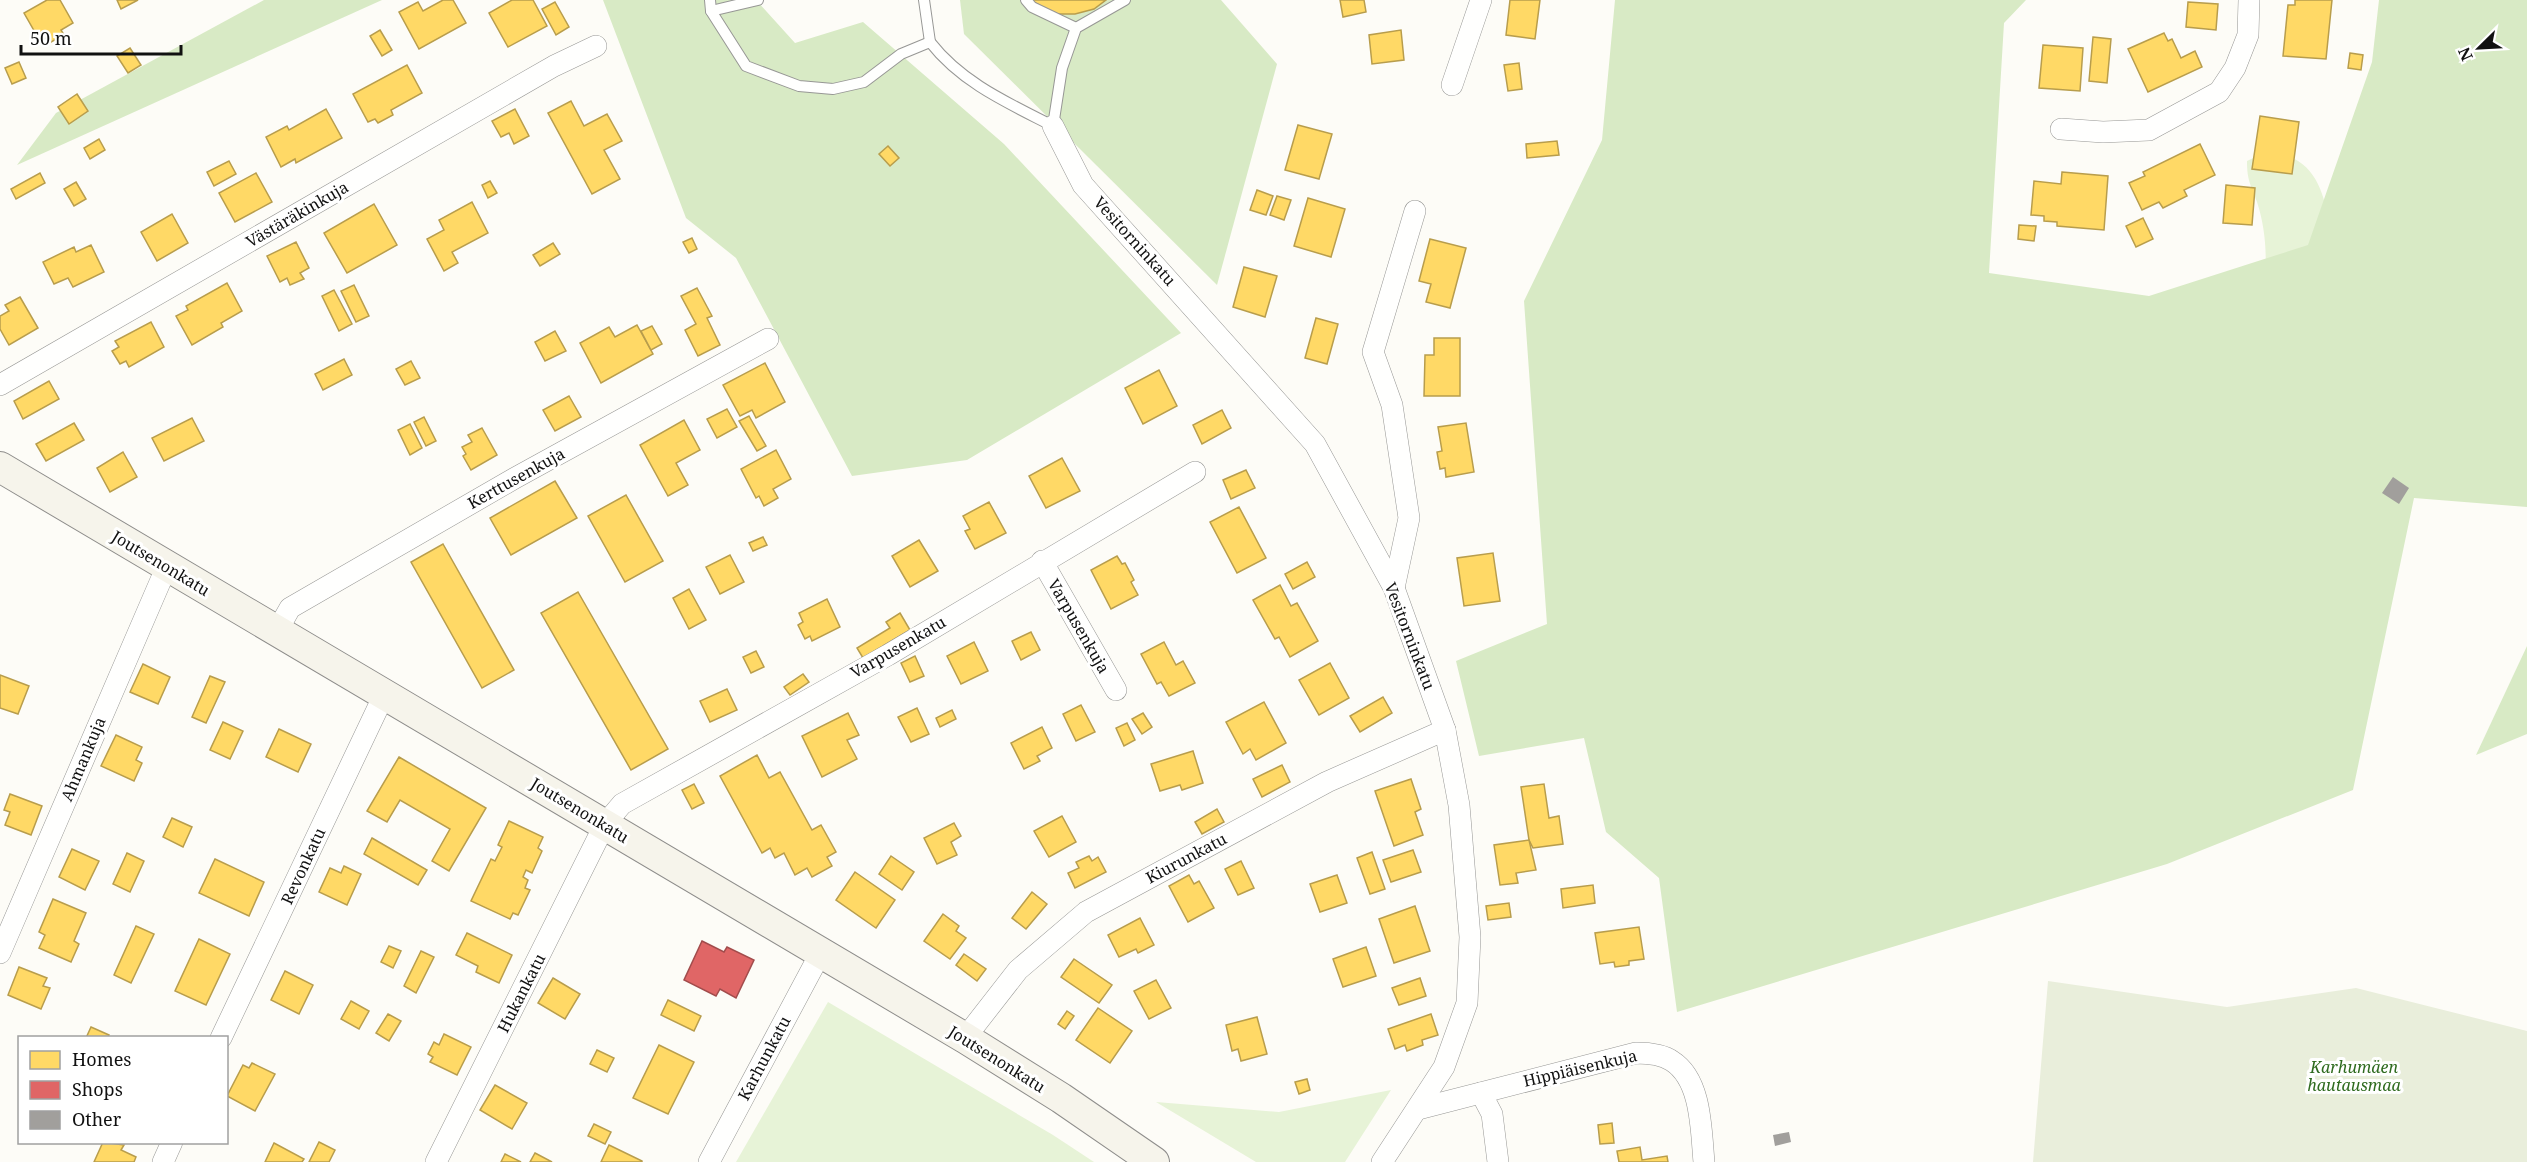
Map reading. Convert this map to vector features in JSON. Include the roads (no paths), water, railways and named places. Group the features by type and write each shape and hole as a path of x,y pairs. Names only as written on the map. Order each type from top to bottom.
{"main road":[{"name":"Joutsenonkatu","path":"0,467 965,1038 1061,1098 1154,1162"}],"street":[{"path":"1452,85 1481,0"},
{"path":"2061,129 2103,132 2149,130 2219,92 2235,68 2248,34 2249,0"},
{"name":"Västäräkinkuja","path":"0,385 554,66 596,46"},
{"name":"Vesitorninkatu","path":"1053,126 1083,185 1315,444 1394,588 1444,730 1459,806 1469,926 1467,1004 1444,1067 1382,1162"},
{"path":"1394,588 1409,518 1392,405 1373,352 1415,211"},
{"name":"Kerttusenkuja","path":"277,631 290,608 515,478 768,339"},
{"name":"Varpusenkatu","path":"605,824 622,804 888,655 1042,561 1195,472"},
{"name":"Varpusenkuja","path":"1042,561 1116,690"},
{"name":"Ahmankuja","path":"0,953 167,566"},
{"name":"Revonkatu","path":"223,1036 384,694"},
{"name":"Kiurunkatu","path":"965,1038 1018,970 1086,912 1327,782 1444,730"},
{"name":"Hukankatu","path":"436,1162 605,824"},
{"name":"Karhunkatu","path":"709,1162 820,954"},
{"name":"Hippiäisenkuja","path":"1418,1109 1636,1053 1664,1057 1674,1061 1690,1085 1698,1109 1704,1162"},
{"path":"1481,1093 1492,1114 1498,1162"},
{"path":"163,1162 172,1144"}],"lane":[{"path":"758,0 711,5 746,66 799,86 833,89 864,82 901,54 930,42"},
{"path":"924,0 930,42 945,61 981,89 1053,126 1062,68 1076,28 1125,0"},
{"path":"1026,0 1032,7 1076,28"}],"park label":[{"name":"Karhumäen hautausmaa","path":"2354,1076"}]}
